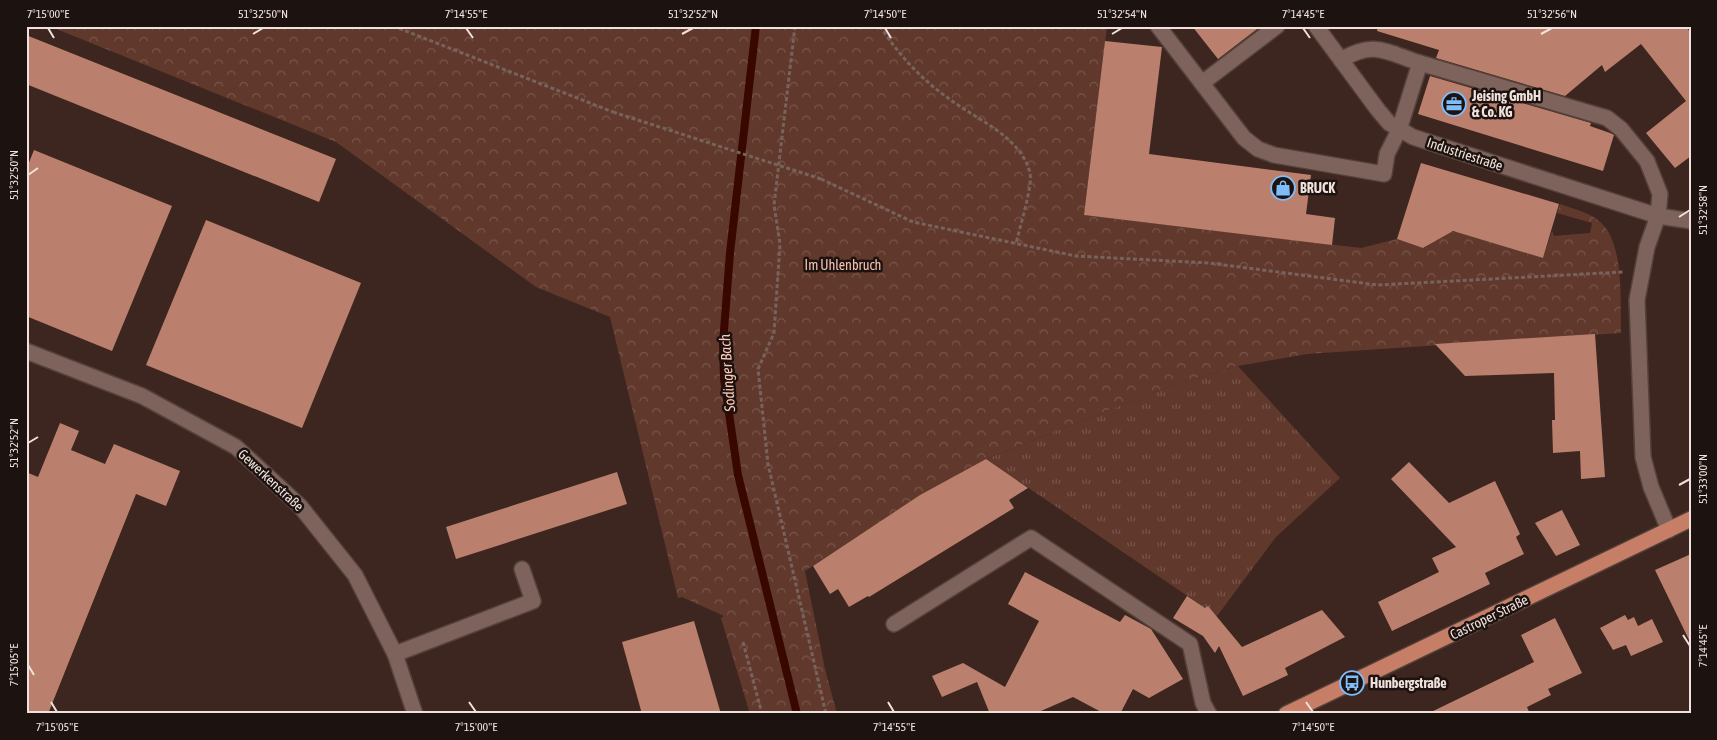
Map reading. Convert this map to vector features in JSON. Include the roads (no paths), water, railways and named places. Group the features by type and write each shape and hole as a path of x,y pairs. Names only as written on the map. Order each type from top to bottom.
{"main road":[{"name":"Castroper Straße","path":"1286,714 1691,519"}],"street":[{"path":"1158,26 1244,138 1258,149 1274,155 1384,174 1387,154 1399,130 1420,63"},
{"path":"1202,83 1277,26"},
{"name":"Industriestraße","path":"1316,26 1378,110 1399,130 1412,137 1658,216 1691,221"},
{"path":"1341,60 1357,50 1371,47 1607,118 1621,129 1647,161 1660,194 1658,216 1641,270 1637,300 1643,457 1651,487 1668,530"},
{"name":"Gewerkenstraße","path":"26,351 142,396 236,447 300,506 356,575 395,654 415,714"},
{"path":"894,624 1031,538 1190,644 1203,703 1209,714"},
{"path":"395,654 533,601 522,569"}],"waterway":[{"name":"Sodinger Bach","path":"756,26 730,253 723,343 724,379 738,475 797,714"}],"place":[{"name":"Jeising GmbH & Co. KG","path":"1454,104"},
{"name":"BRUCK","path":"1283,188"},
{"name":"Hunbergstraße","path":"1352,683"}],"park label":[{"name":"Im Uhlenbruch","path":"843,265"}]}
